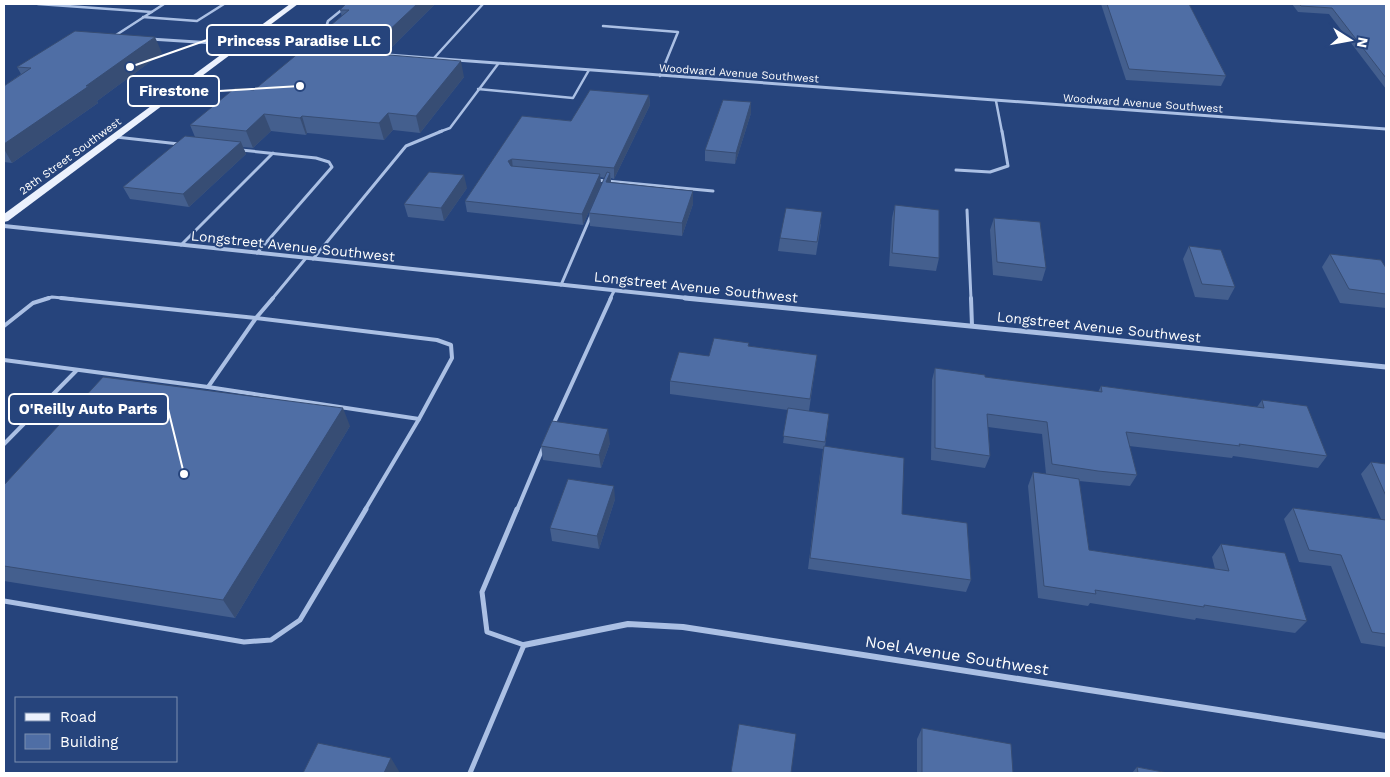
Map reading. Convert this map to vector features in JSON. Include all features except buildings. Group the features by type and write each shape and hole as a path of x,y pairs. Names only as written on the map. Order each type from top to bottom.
{"main road":[{"name":"28th Street Southwest","path":"4,219 294,4"}],"street":[{"path":"106,36 122,37"},
{"path":"140,38 242,43 312,49"},
{"name":"Woodward Avenue Southwest","path":"367,53 1386,130"},
{"name":"Longstreet Avenue Southwest","path":"4,226 614,291 1386,367"},
{"name":"Noel Avenue Southwest","path":"524,645 628,624 683,627 1386,736"}],"lane":[{"path":"38,4 152,12"},
{"path":"113,37 164,4"},
{"path":"143,17 197,21 224,4"},
{"path":"337,32 327,24 328,21 349,4"},
{"path":"434,58 483,4"},
{"path":"602,26 678,32 660,76"},
{"path":"300,53 305,48"},
{"path":"313,259 406,146 450,128 498,64"},
{"path":"478,89 573,98 589,70"},
{"path":"956,170 990,172 1002,170 1008,166 996,100"},
{"path":"114,137 188,145"},
{"path":"235,150 316,158 329,162 332,167 257,253"},
{"path":"181,245 273,154"},
{"path":"587,180 713,191"},
{"path":"602,190 606,181"},
{"path":"561,285 594,207"},
{"path":"968,210 972,326"},
{"path":"208,387 256,318 306,258"},
{"path":"550,432 614,291"},
{"path":"4,326 33,303 52,297 256,318 437,340 451,345 452,358 300,620 271,640 244,642 4,601"},
{"path":"4,360 208,387 418,418"},
{"path":"4,444 78,370"},
{"path":"470,773 524,645 487,632 482,592 546,441"}],"place":[{"name":"Princess Paradise LLC","path":"130,67"},
{"name":"Firestone","path":"300,86"},
{"name":"O'Reilly Auto Parts","path":"184,474"}]}
